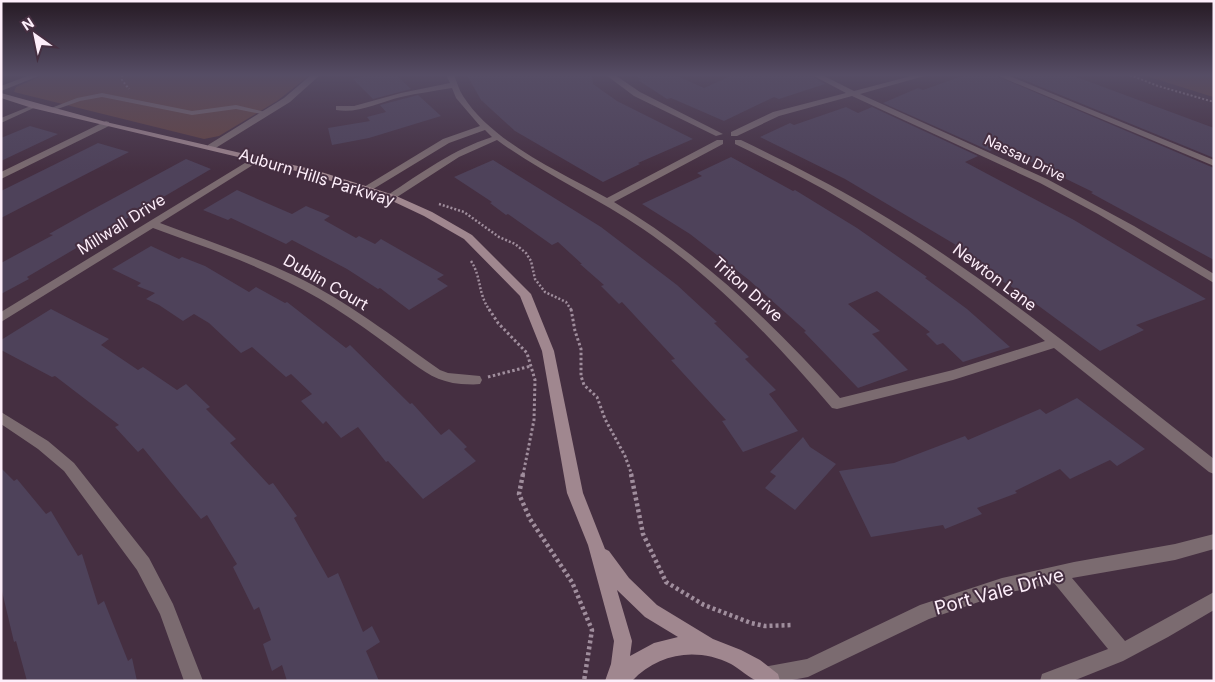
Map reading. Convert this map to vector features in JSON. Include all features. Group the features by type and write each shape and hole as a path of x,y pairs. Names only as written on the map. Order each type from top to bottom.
{"street":[{"name":"Auburn Hills Parkway","path":"38,107 258,158 367,189 391,198 428,214 468,238 525,294 548,351 575,494 596,545 623,641 620,664 614,681"},
{"path":"210,146 275,107"},
{"path":"339,108 358,107"},
{"name":"Triton Drive","path":"466,107 499,137 607,202 682,252 732,293 783,343 837,404 953,375 1055,343"},
{"path":"661,107 720,138 736,138 776,114 802,107"},
{"name":"Nassau Drive","path":"881,107 1022,171 1138,234 1214,279"},
{"path":"1078,107 1214,162"},
{"path":"1,176 106,124"},
{"path":"367,189 430,150 458,136 485,126"},
{"path":"391,198 449,158 481,142 499,137"},
{"path":"607,202 720,138"},
{"name":"Newton Lane","path":"736,138 800,171 889,222 953,266 1055,343 1214,468"},
{"path":"430,150 449,158"},
{"name":"Millwall Drive","path":"1,318 258,158"},
{"name":"Dublin Court","path":"152,224 237,254 292,279 320,294 377,331 435,373 447,378 475,380"},
{"path":"1,417 43,446 69,467 138,557 167,610 194,681"},
{"name":"Port Vale Drive","path":"768,678 808,668 926,611 1002,586 1074,570 1175,552 1214,541"},
{"name":"Auburn Hills Parkway","path":"596,545 622,584 651,611 711,647"},
{"path":"1058,575 1123,652"},
{"path":"1049,681 1123,652 1162,632 1214,600"},
{"path":"619,681 625,673 648,656 662,649 694,645 711,647 743,659 768,678"}],"lane":[{"path":"1,121 33,107"},
{"path":"49,110 57,107"},
{"path":"161,107 192,113 236,107 266,113"}],"path":[{"path":"432,202 464,212 494,234 515,244 526,253 531,261 535,279 545,292 566,302 572,310 575,331 581,349 581,376 584,385 597,397 605,420 625,456 633,479 643,534 666,582 704,605 751,623 765,626 793,625"},
{"path":"470,259 478,272 479,289 484,302 498,323 527,352 535,380 535,412 519,494 530,519 572,582 592,630 584,681"},
{"path":"475,380 531,366"}],"shaded area":[{"path":"74,107 267,107 219,136 204,139"}],"building":[{"path":"382,107 431,107 441,116 369,138 332,145 328,128 370,121 367,117 386,112"},
{"path":"488,107 629,107 693,139 638,163 640,164 603,182 515,131"},
{"path":"691,107 754,107 724,121"},
{"path":"846,107 858,113 872,107 978,156 965,162 1074,220 1206,299 1136,325 1144,330 1100,351 1017,290 990,274 994,272 954,246 956,245 845,179 760,137 790,123 794,125"},
{"path":"892,107 1069,107 1214,168 1214,260 1091,193 1093,192 1008,151 997,147 990,151"},
{"path":"1089,107 1157,107 1214,128 1214,158"},
{"path":"30,126 58,134 1,161 1,138"},
{"path":"98,143 129,152 1,218 1,191"},
{"path":"731,157 793,191 795,190 857,228 927,277 925,278 967,309 1010,347 963,362 943,343 937,345 926,334 930,332 877,291 848,304 880,331 872,334 908,370 858,388 804,332 806,331 749,280 690,234 642,204 702,176 697,173"},
{"path":"186,159 211,169 1,294 1,263 53,235 49,234 88,212"},
{"path":"493,160 601,227 677,285 717,322 714,323 749,357 745,359 776,390 769,394 798,431 743,452 722,421 726,420 671,360 675,359 622,302 619,304 601,286 604,285 558,242 552,245 508,214 506,215 490,203 492,202 454,177"},
{"path":"237,190 292,214 306,206 330,216 324,220 356,238 359,236 375,244 381,239 444,275 437,279 448,286 409,310 380,288 378,289 347,269 292,240 286,244 231,218 228,220 203,210"},
{"path":"151,246 179,259 182,257 205,266 249,292 256,287 285,303 287,302 346,348 350,345 410,404 412,403 441,435 449,429 467,447 464,449 476,461 423,499 388,461 386,462 358,427 341,438 326,421 323,424 301,401 312,394 291,374 286,377 252,347 241,353 209,323 194,314 183,321 146,299 155,293 137,286 141,283 112,269"},
{"path":"51,309 109,339 101,345 138,370 143,367 177,390 186,384 210,407 206,409 236,439 230,443 269,485 273,483 297,516 294,518 328,578 338,573 363,632 372,626 380,642 366,651 379,681 287,681 282,665 272,671 263,644 271,640 259,607 254,610 233,567 237,564 207,515 201,519 143,448 138,452 115,427 119,425 55,376 52,377 1,350 1,340"},
{"path":"1077,398 1145,449 1117,466 1110,460 1070,479 1060,469 1015,491 1017,493 977,508 982,514 945,529 943,525 871,537 839,471 894,463 965,436 968,440 1040,409 1046,414"},
{"path":"803,437 810,447 836,464 795,510 765,488 776,476 770,472"},
{"path":"1,468 14,481 17,479 46,514 51,511 78,556 82,554 98,605 104,601 128,661 132,658 137,681 27,681 16,641 14,642 1,587"}]}
